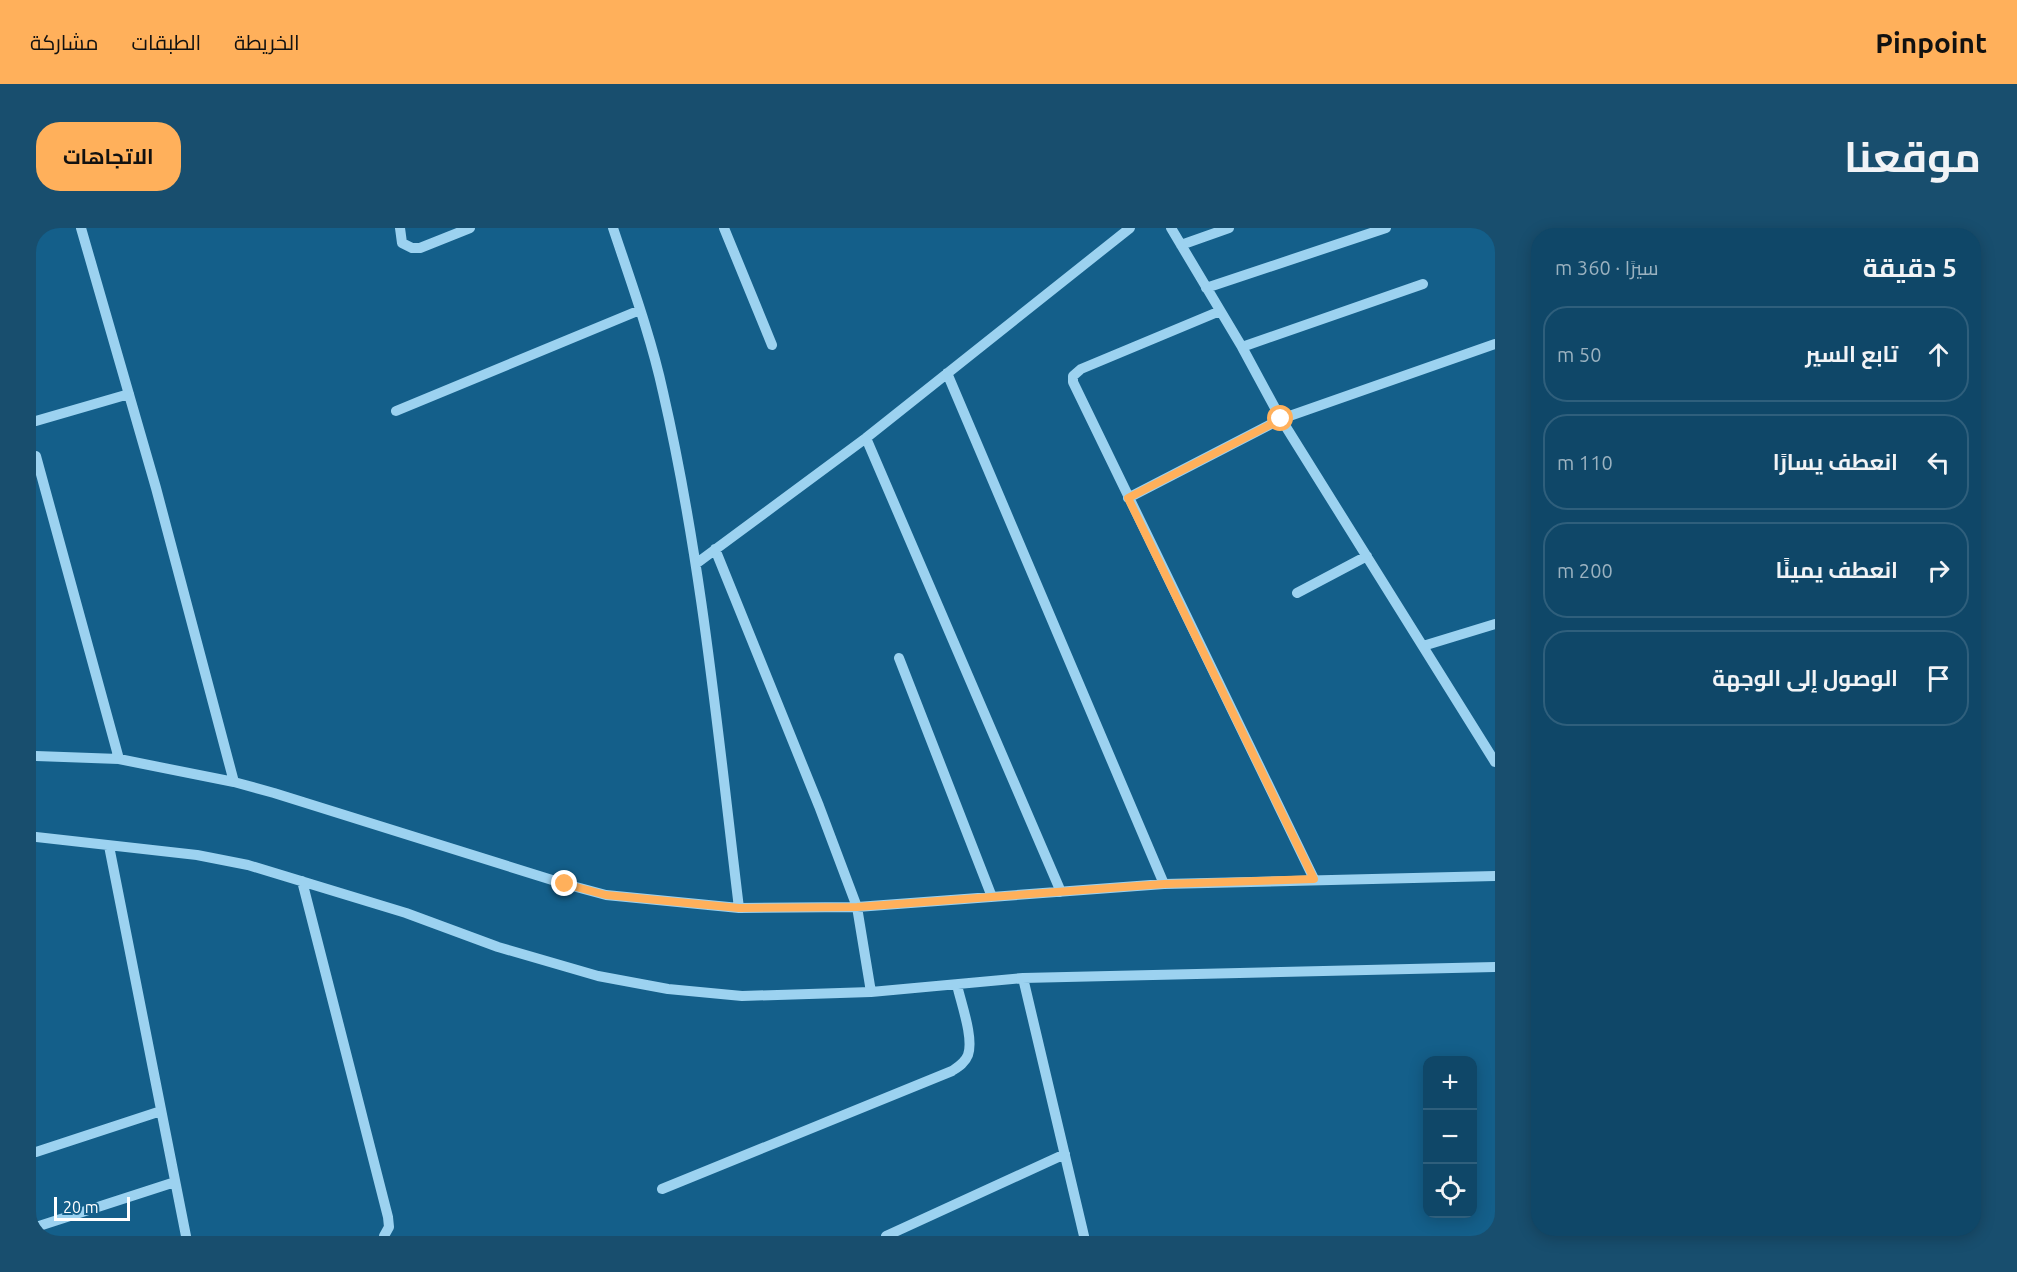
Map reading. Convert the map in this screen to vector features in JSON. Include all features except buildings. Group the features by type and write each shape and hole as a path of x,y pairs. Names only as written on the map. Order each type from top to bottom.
{"street":[{"path":"81,228 165,520 234,782"},
{"path":"399,228 402,243 412,248 420,248 470,228"},
{"path":"613,228 663,391 697,562 739,908"},
{"path":"724,228 772,345"},
{"path":"697,562 866,438 1130,228"},
{"path":"1171,228 1242,347 1281,419 1495,762"},
{"path":"1181,245 1229,228"},
{"path":"1206,288 1386,228"},
{"path":"1242,347 1423,284"},
{"path":"396,411 640,310"},
{"path":"1220,311 1081,369 1073,376 1073,386 1314,879"},
{"path":"1128,498 1281,419 1495,344"},
{"path":"947,373 1164,884"},
{"path":"36,422 129,394"},
{"path":"866,438 1061,892"},
{"path":"36,456 119,759"},
{"path":"715,549 819,806 857,907 871,992"},
{"path":"1297,593 1367,556"},
{"path":"1423,646 1495,624"},
{"path":"898,658 992,897"},
{"path":"36,756 119,759 234,782 520,871 596,892 739,908 857,907 1164,884 1495,876"},
{"path":"36,837 197,855 248,865 406,913 498,947 598,976 668,989 742,996 871,992 1023,978 1495,967"},
{"path":"109,846 186,1236"},
{"path":"302,881 388,1217 389,1227 384,1236"},
{"path":"1023,978 1084,1236"},
{"path":"662,1189 952,1071 963,1063 968,1055 970,1042 957,985"},
{"path":"36,1152 161,1111"},
{"path":"886,1236 1065,1154"},
{"path":"36,1227 176,1182"}],"route":[{"path":"565,884 606,895 739,908 857,907 1164,884 1314,879 1128,498 1281,419"}]}
